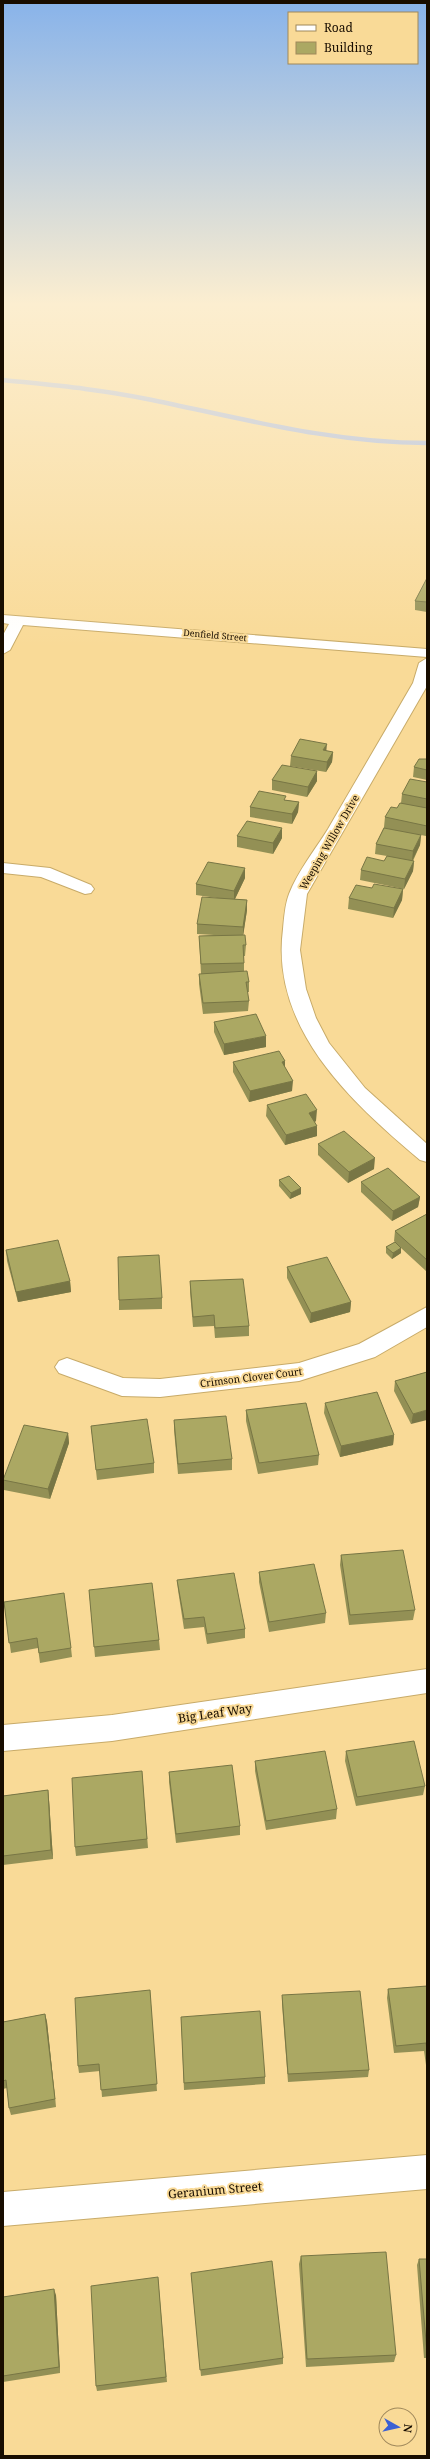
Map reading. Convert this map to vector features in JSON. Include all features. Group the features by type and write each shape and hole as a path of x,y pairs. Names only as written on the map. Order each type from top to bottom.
{"street":[{"path":"3,650 10,619"},
{"name":"Denfield Street","path":"10,619 427,653"},
{"name":"Weeping Willow Drive","path":"427,663 421,683 298,894 292,928 290,957 294,985 303,1016 328,1057 355,1091 392,1126 427,1155"},
{"path":"3,868 44,872 85,889"},
{"name":"Crimson Clover Court","path":"68,1367 122,1387 160,1388 299,1372 367,1351 427,1316"},
{"name":"Big Leaf Way","path":"3,1738 112,1728 427,1681"},
{"name":"Geranium Street","path":"3,2208 427,2172"}],"building":[{"path":"427,578 427,602 415,601"},
{"path":"300,739 327,744 323,750 333,752 327,762 291,756"},
{"path":"419,759 427,759 427,770 414,767"},
{"path":"282,765 317,771 308,787 272,780"},
{"path":"410,779 427,782 427,799 402,794"},
{"path":"259,791 286,796 284,800 299,802 292,814 250,807"},
{"path":"400,803 427,808 427,826 385,817 391,807 397,808"},
{"path":"247,821 282,828 273,843 237,836"},
{"path":"384,828 421,835 413,851 376,844"},
{"path":"387,856 414,861 405,879 361,870 367,857 384,861"},
{"path":"208,862 245,868 234,891 196,884"},
{"path":"374,884 403,889 394,908 349,898 356,885 372,888"},
{"path":"202,897 247,900 243,927 197,924"},
{"path":"245,935 246,945 243,945 244,963 201,964 199,936"},
{"path":"247,971 249,982 246,982 249,1001 203,1003 199,974"},
{"path":"256,1014 266,1036 224,1044 214,1022"},
{"path":"279,1051 285,1061 282,1062 293,1081 250,1091 233,1062"},
{"path":"306,1094 317,1110 309,1113 317,1126 286,1135 267,1105"},
{"path":"344,1131 375,1158 349,1172 318,1144"},
{"path":"388,1168 420,1197 393,1211 361,1182"},
{"path":"289,1176 301,1188 291,1193 279,1180"},
{"path":"427,1214 427,1260 395,1231"},
{"path":"58,1240 70,1281 16,1292 6,1250"},
{"path":"395,1242 401,1248 393,1253 386,1247"},
{"path":"159,1255 162,1298 119,1300 118,1257"},
{"path":"327,1257 351,1302 311,1313 287,1267"},
{"path":"243,1279 249,1326 215,1328 214,1315 193,1317 190,1281"},
{"path":"427,1372 427,1410 413,1414 395,1381"},
{"path":"377,1392 394,1435 341,1446 325,1403"},
{"path":"306,1403 319,1455 259,1463 246,1410"},
{"path":"226,1416 232,1459 178,1464 174,1420"},
{"path":"147,1419 154,1463 96,1470 91,1426"},
{"path":"24,1425 68,1433 48,1489 3,1480"},
{"path":"403,1550 415,1610 350,1615 341,1555"},
{"path":"314,1564 326,1613 269,1622 259,1572"},
{"path":"234,1573 245,1629 207,1634 204,1617 184,1619 177,1580"},
{"path":"152,1583 159,1640 94,1647 89,1590"},
{"path":"64,1593 71,1648 39,1653 37,1638 9,1643 4,1602"},
{"path":"414,1741 425,1786 357,1797 346,1751"},
{"path":"325,1751 337,1809 266,1821 255,1761"},
{"path":"232,1765 240,1826 176,1834 169,1772"},
{"path":"142,1771 147,1839 75,1847 72,1778"},
{"path":"48,1790 51,1850 3,1856 3,1796"},
{"path":"427,1986 427,2051 426,2043 396,2046 388,1989"},
{"path":"150,1990 157,2084 101,2090 99,2064 78,2066 75,1998"},
{"path":"360,1991 369,2070 288,2074 282,1995"},
{"path":"260,2011 265,2077 184,2083 181,2017"},
{"path":"45,2014 55,2099 9,2108 6,2080 3,2081 3,2022"},
{"path":"386,2252 396,2355 307,2359 301,2256"},
{"path":"419,2259 427,2259 427,2353"},
{"path":"272,2261 283,2358 200,2370 191,2273"},
{"path":"158,2277 166,2377 96,2386 91,2286"},
{"path":"54,2289 59,2367 3,2376 3,2297"}],"waterway":[{"path":"232,417 286,428 356,439 427,443"}]}
